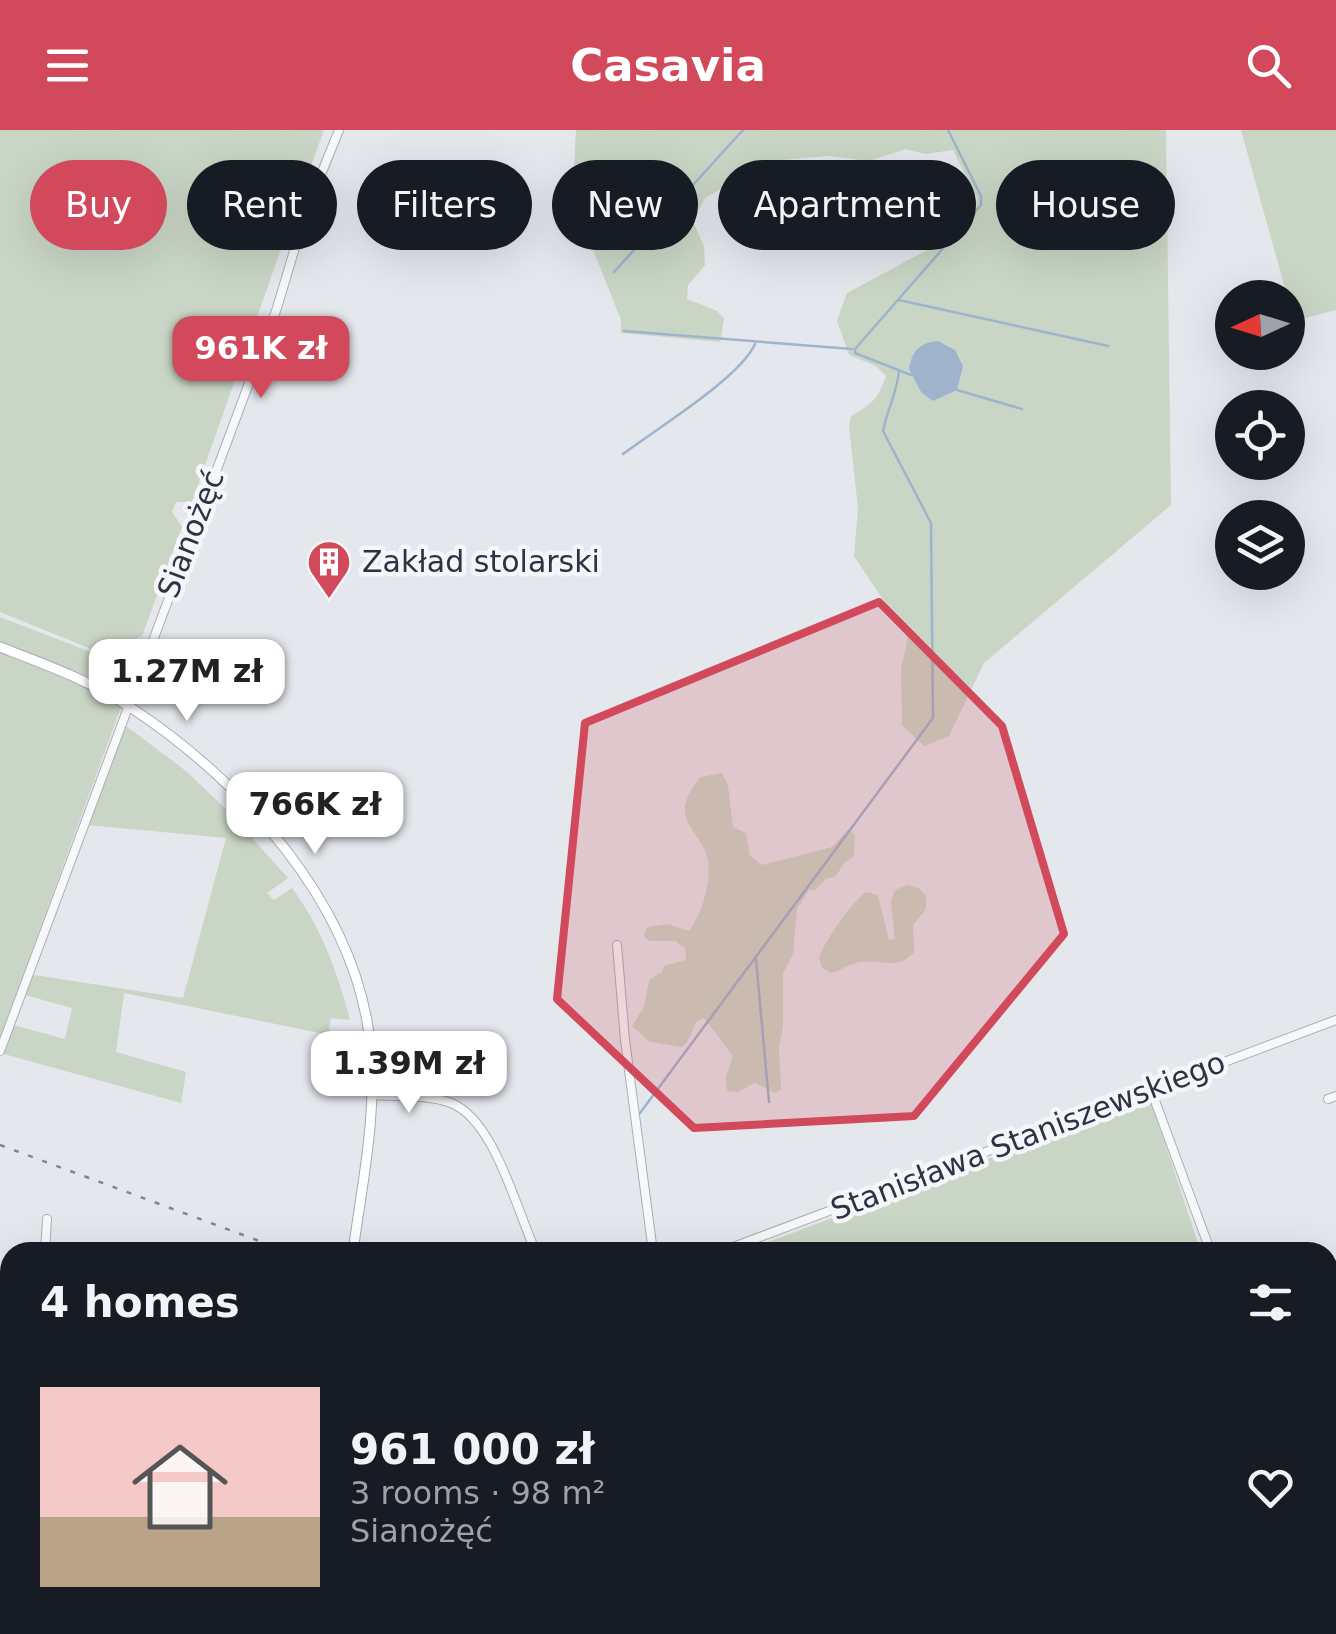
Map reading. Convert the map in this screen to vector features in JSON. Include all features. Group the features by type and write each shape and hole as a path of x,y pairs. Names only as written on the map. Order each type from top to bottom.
{"main road":[{"path":"0,646 128,705 219,776 303,874 331,918 356,974 371,1058 372,1095 354,1242"}],"street":[{"name":"Sianożęć","path":"0,1051 340,130"},
{"path":"617,945 625,1040 652,1242"},
{"name":"Stanisława Staniszewskiego","path":"747,1242 1336,1020"},
{"path":"359,1059 371,1058"},
{"path":"1151,1090 1207,1242"},
{"path":"372,1095 440,1100 470,1115 490,1146 532,1242"},
{"path":"46,1242 47,1220"}],"highlighted area":[{"path":"879,602 1002,726 1064,934 914,1116 694,1128 557,999 585,723"}],"green space":[{"path":"0,130 324,130 313,160 187,160 187,250 281,250 192,502 176,502 172,512 182,527 142,636 101,653 0,612"},
{"path":"576,130 1166,130 1166,160 996,160 996,250 1168,250 1171,505 984,663 949,736 924,746 902,725 901,669 908,637 854,556 858,509 849,426 851,416 877,395 886,376 876,366 849,355 837,321 847,293 927,250 976,250 976,160 958,160 953,150 925,154 906,149 872,160 828,156 718,160 718,191 705,198 698,211 698,160 574,160"},
{"path":"1241,130 1336,130 1336,310 1305,318 1305,280 1283,280"},
{"path":"698,233 705,265 688,285 687,299 717,311 724,318 720,342 621,333 621,320 593,250 698,250"},
{"path":"0,617 135,669 0,1038"},
{"path":"126,726 186,771 288,878 267,893 274,900 292,888 312,918 350,1020 331,1018 329,1029 334,1036 124,993 116,1052 186,1072 181,1103 4,1054 13,1025 65,1039 72,1008 25,995 34,975 183,998 226,838 88,825"},
{"path":"722,773 728,785 733,827 746,833 750,856 762,865 832,847 848,830 855,835 854,856 836,876 809,890 797,909 793,954 783,974 781,1089 775,1093 755,1083 737,1092 727,1091 726,1077 733,1056 704,1018 697,1021 682,1047 650,1042 632,1026 644,1007 649,980 662,972 664,966 686,960 685,948 675,941 649,941 644,936 647,927 668,924 689,931 698,915 708,865 705,851 687,819 686,803 700,777"},
{"path":"907,885 919,888 926,896 926,909 913,925 914,952 900,962 862,962 831,973 822,968 819,958 827,941 866,892 878,895 889,940 895,939 891,901 895,890"},
{"path":"1150,1098 1198,1242 768,1242"}],"water":[{"path":"938,341 955,350 963,366 957,390 933,401 921,392 909,369 918,349"}],"waterway":[{"path":"614,272 743,130"},
{"path":"911,375 855,353 855,349 981,205 981,196 948,130"},
{"path":"899,300 1108,346"},
{"path":"624,331 852,349"},
{"path":"623,454 715,387 755,344"},
{"path":"640,1113 933,718 931,523 883,431 899,371"},
{"path":"957,390 1022,409"},
{"path":"756,959 769,1102"}],"railway":[{"path":"0,1145 262,1242"}],"place":[{"name":"Zakład stolarski","path":"329,600"}]}
